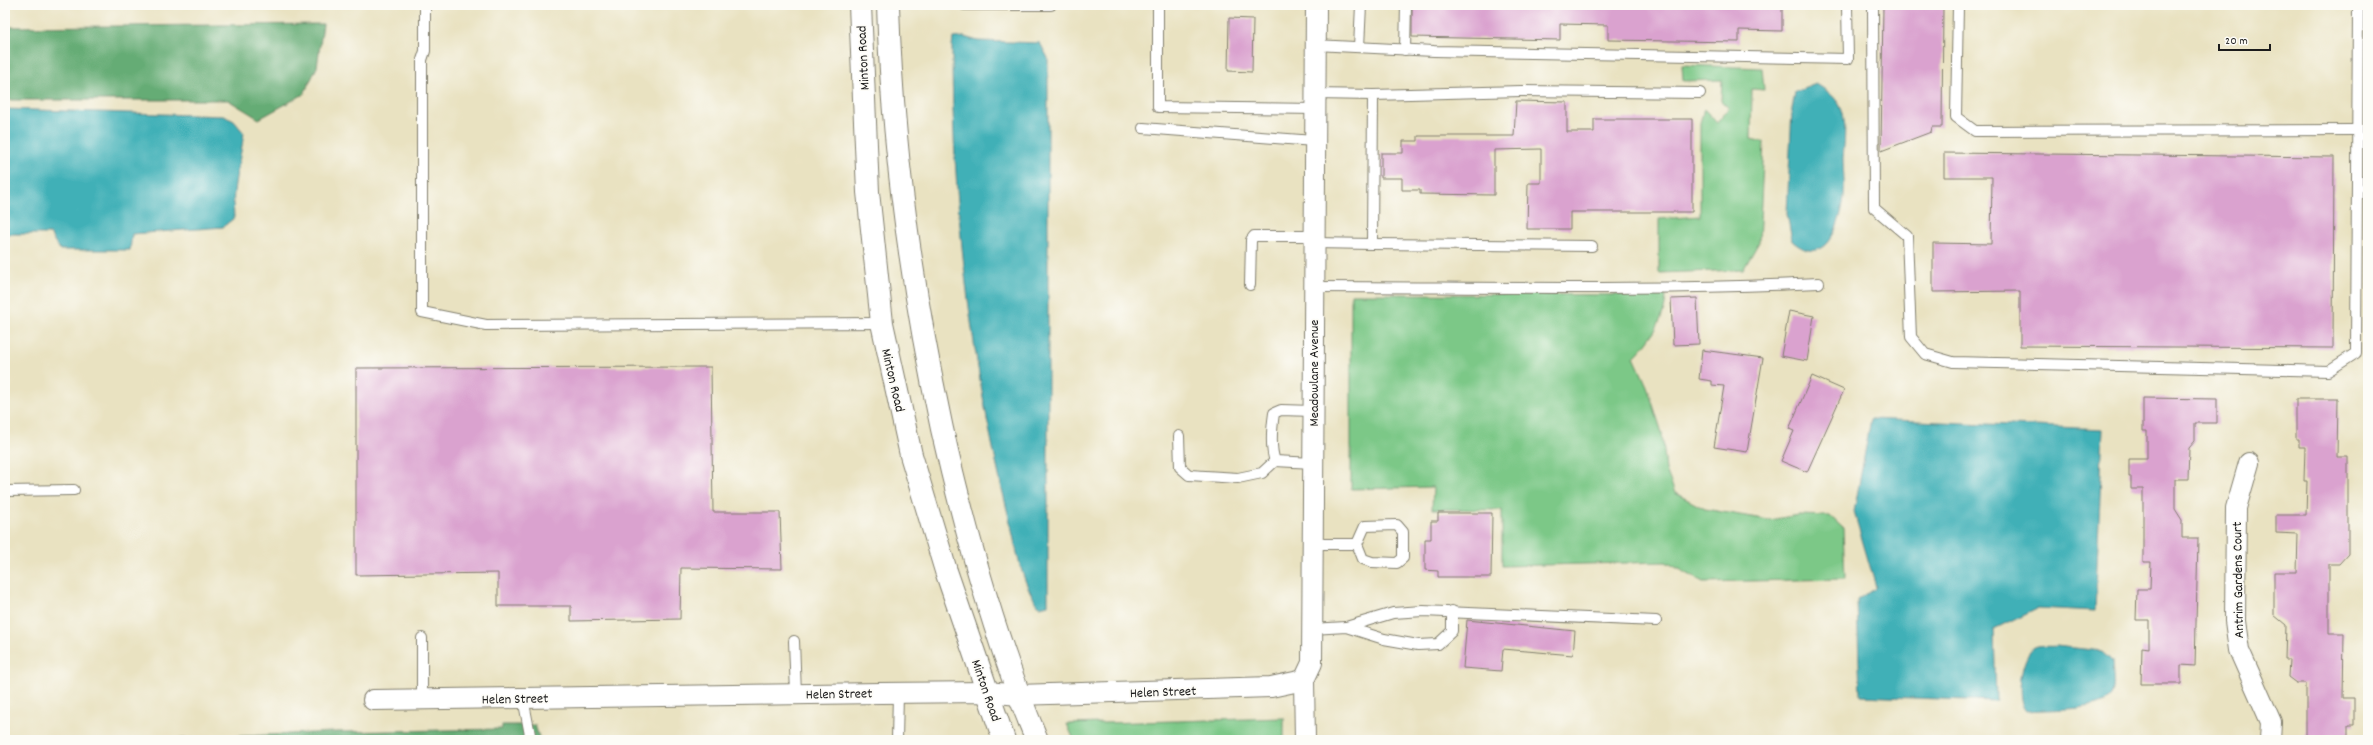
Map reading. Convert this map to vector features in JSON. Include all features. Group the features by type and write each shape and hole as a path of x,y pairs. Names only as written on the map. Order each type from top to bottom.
{"main road":[{"name":"Minton Road","path":"860,5 868,192 882,323 911,455 946,572 1004,740"},
{"name":"Minton Road","path":"888,5 890,72 907,238 925,350 970,547 1018,695 1037,740"}],"street":[{"name":"Meadowlane Avenue","path":"1305,740 1304,680 1312,663 1313,287 1316,5"},
{"name":"Antrim Gardens Court","path":"2249,463 2236,508 2236,621 2239,650 2271,722 2270,740"},
{"name":"Helen Street","path":"373,700 988,692 1018,695 1272,687 1304,680"}],"lane":[{"path":"425,5 425,50 422,60 422,312 486,325 882,323"},
{"path":"964,5 1051,5"},
{"path":"1158,5 1158,106 1315,102 1373,95 1521,91 1700,93"},
{"path":"1359,47 1360,5"},
{"path":"1405,50 1406,5"},
{"path":"1315,45 1405,50 1848,59 1847,5"},
{"path":"1873,5 1874,208 1907,236 1911,337 1925,354 1953,362 2328,371 2356,352 2356,130 2358,5"},
{"path":"1958,5 1956,117 1975,131 2356,130"},
{"path":"1372,244 1373,95"},
{"path":"1143,128 1314,141"},
{"path":"1250,285 1251,240 1254,236 1372,244 1592,246"},
{"path":"1313,287 1663,288 1819,283"},
{"path":"1275,461 1273,456 1274,413 1281,410 1313,411"},
{"path":"1179,436 1180,467 1189,475 1250,477 1262,473 1275,461 1313,463"},
{"path":"5,491 74,490"},
{"path":"1396,525 1403,532 1403,558 1397,563 1372,562 1363,559 1357,544 1365,526 1396,525"},
{"path":"1313,544 1357,544"},
{"path":"1312,629 1346,627 1393,613 1452,611 1656,621"},
{"path":"1346,627 1397,642 1418,646 1438,644 1452,631 1452,611"},
{"path":"422,638 422,700"},
{"path":"794,641 796,694"},
{"path":"897,740 898,693"},
{"path":"523,698 531,740"}],"green space":[{"path":"323,24 317,67 304,94 259,119 228,100 5,100 5,27"},
{"path":"1682,65 1762,68 1764,90 1752,89 1751,139 1764,142 1759,242 1743,270 1659,273 1659,219 1700,216 1700,123 1704,109 1717,123 1729,108 1721,101 1722,80 1683,81"},
{"path":"1351,294 1666,295 1663,312 1656,329 1646,344 1634,357 1647,386 1662,433 1666,470 1675,493 1705,509 1769,520 1798,515 1830,516 1843,528 1845,579 1703,582 1666,562 1502,566 1502,510 1432,509 1433,487 1351,489"},
{"path":"1284,718 1284,740 1074,740 1067,724"},
{"path":"502,725 535,725 540,740 155,740 333,732 502,729"}],"water":[{"path":"964,37 978,41 1040,43 1048,58 1048,605 1040,607 1033,597 1023,575 995,456 983,398 966,282 955,164 952,46 953,38"},
{"path":"1816,84 1825,90 1839,104 1844,117 1845,131 1843,159 1844,196 1839,219 1835,231 1829,240 1822,247 1814,250 1804,249 1792,241 1787,213 1792,109 1795,92"},
{"path":"5,109 224,116 234,121 244,133 235,185 233,206 234,218 223,227 132,234 130,250 60,250 50,234 5,234"},
{"path":"1871,419 2103,429 2095,611 2037,608 1994,629 1996,701 1860,696 1857,600 1876,587 1854,512"},
{"path":"2056,646 2102,651 2112,660 2113,690 2112,694 2107,700 2086,707 2026,711 2023,706 2020,689 2025,661 2035,648"}],"building":[{"path":"1412,5 1782,5 1782,31 1739,30 1739,42 1608,40 1608,25 1560,24 1560,40 1412,37"},
{"path":"1883,5 1943,5 1942,127 1932,127 1931,132 1881,151"},
{"path":"1229,18 1253,19 1252,72 1228,71"},
{"path":"1516,101 1567,102 1567,132 1594,132 1594,119 1692,119 1692,212 1570,212 1570,229 1527,229 1528,183 1541,183 1541,149 1494,150 1494,195 1420,194 1420,190 1402,190 1402,178 1381,178 1381,153 1403,153 1403,141 1418,141 1418,136 1514,136"},
{"path":"1944,153 2334,157 2333,348 2020,346 2020,291 1933,292 1933,243 1991,244 1992,177 1944,177"},
{"path":"1697,298 1699,344 1673,345 1671,299"},
{"path":"1789,311 1814,316 1807,361 1781,356"},
{"path":"1702,350 1763,358 1747,452 1714,447 1724,386 1712,385 1712,381 1699,379"},
{"path":"711,367 713,512 780,512 782,569 681,568 680,619 571,621 571,606 498,606 498,573 356,575 356,368"},
{"path":"1812,376 1844,390 1807,472 1781,461 1794,431 1789,429"},
{"path":"2143,398 2217,399 2217,423 2195,423 2195,441 2189,448 2188,479 2175,479 2175,509 2182,520 2182,538 2198,538 2195,666 2181,665 2181,684 2141,684 2142,647 2149,648 2149,620 2136,620 2137,589 2150,589 2151,562 2143,562 2143,489 2131,489 2129,459 2147,459 2147,431 2143,431"},
{"path":"2296,399 2338,399 2337,457 2348,457 2348,554 2339,564 2329,564 2329,633 2344,633 2343,698 2354,698 2354,725 2348,725 2348,740 2306,740 2306,683 2296,683 2288,677 2289,659 2285,659 2286,625 2274,615 2274,572 2297,572 2298,534 2276,533 2276,515 2306,515 2307,481 2304,481 2305,447 2299,447 2299,439 2296,439"},
{"path":"1438,513 1492,513 1491,577 1438,577 1438,571 1425,570 1425,539 1431,539 1431,521 1438,521"},
{"path":"1467,620 1575,631 1573,655 1503,649 1501,671 1463,668"}]}
